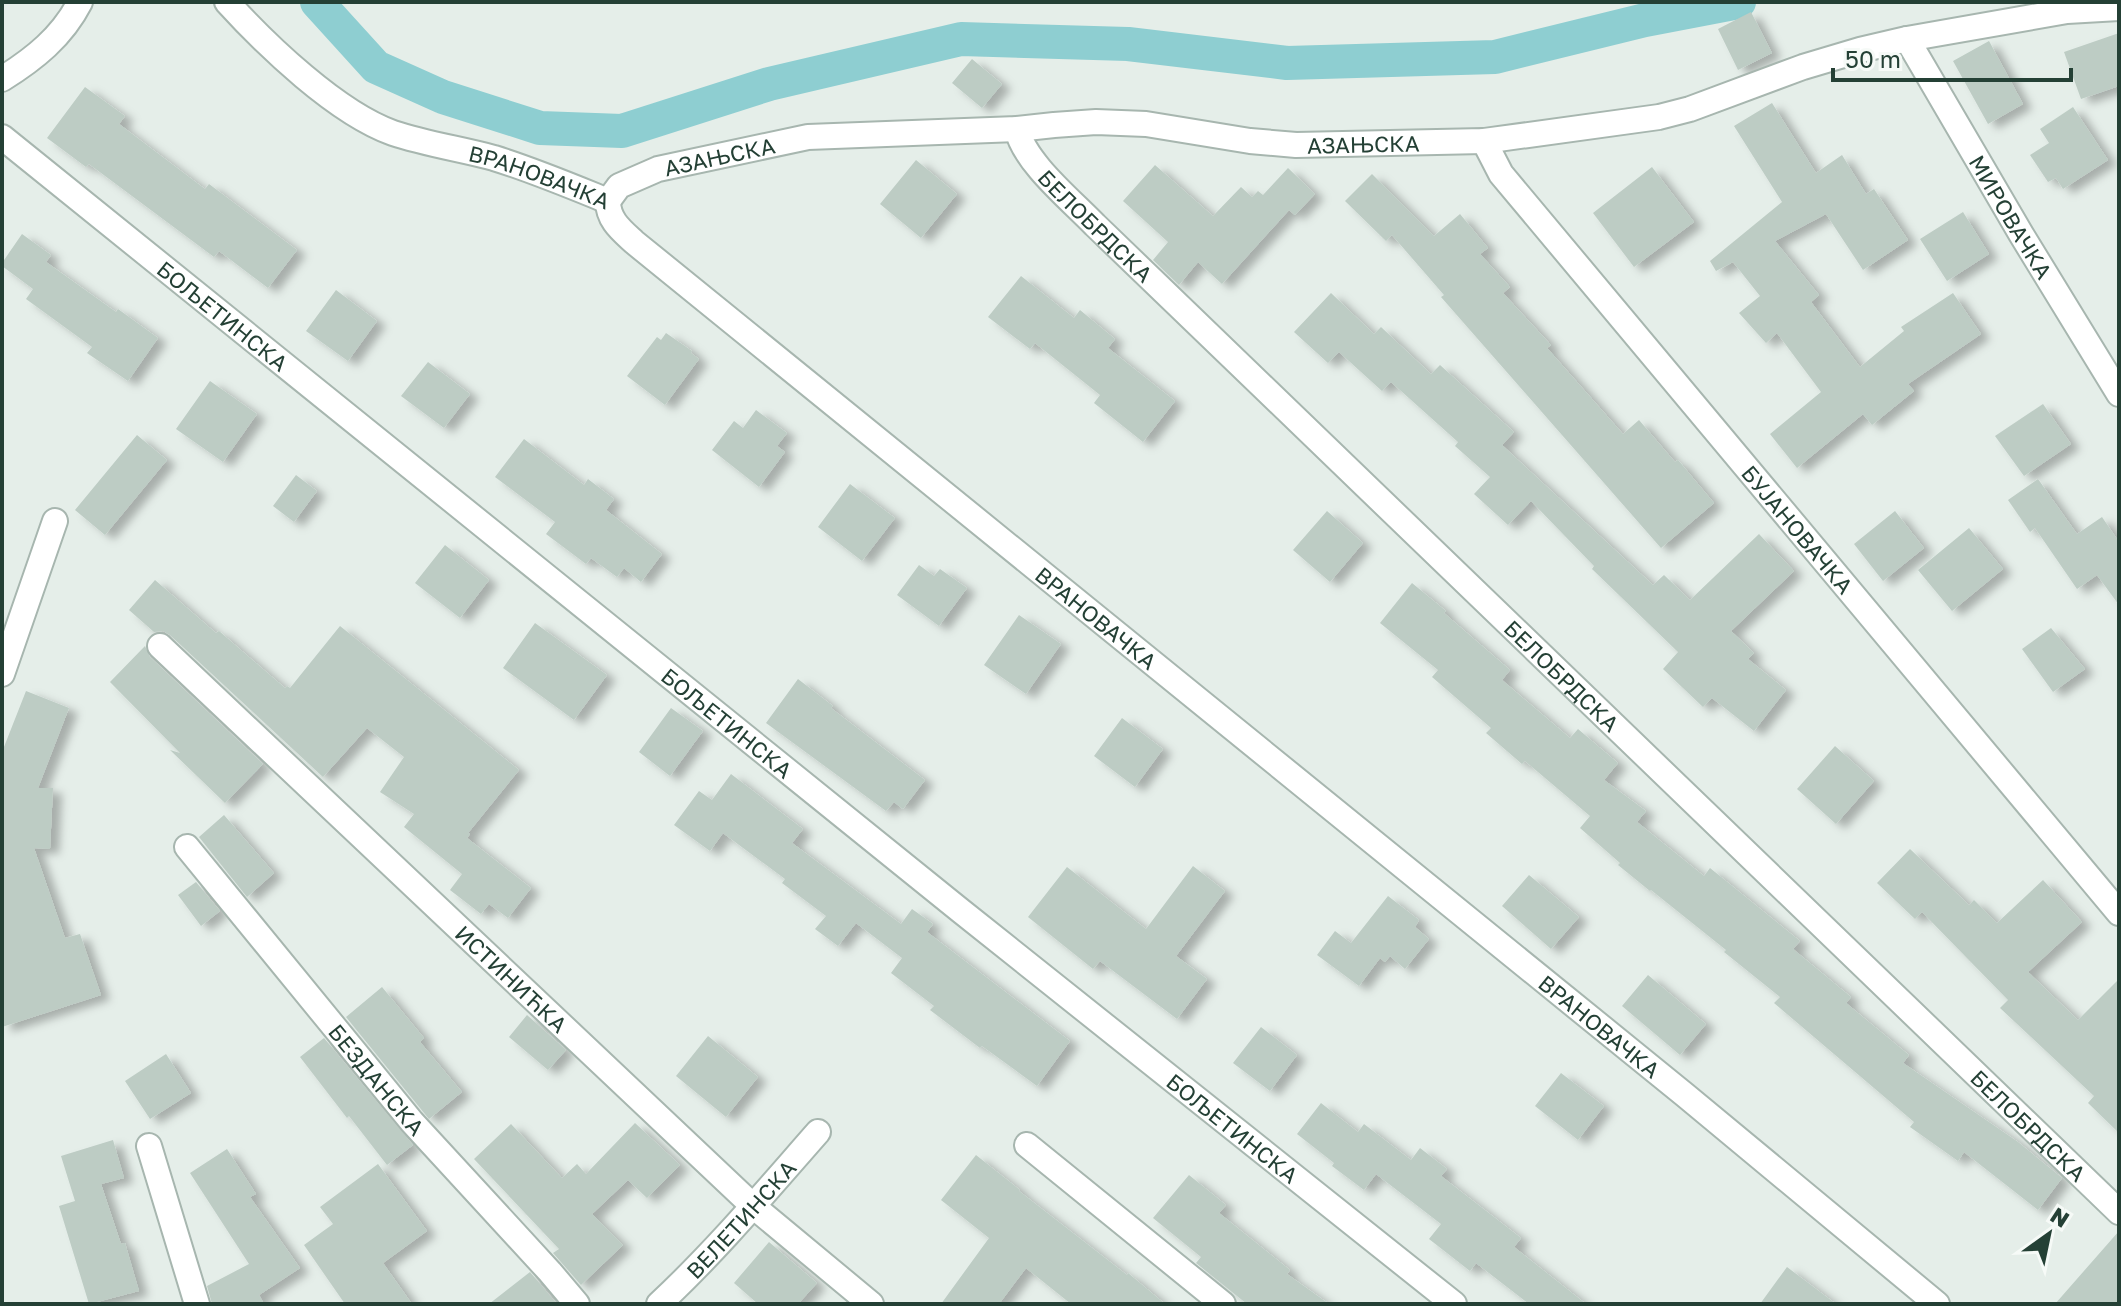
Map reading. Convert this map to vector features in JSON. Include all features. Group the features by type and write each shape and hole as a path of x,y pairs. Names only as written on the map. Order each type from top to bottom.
{"street":[{"path":"2,79 35,57 54,39 71,20 80,2"},
{"name":"ВРАНОВАЧКА","path":"227,2 252,29 352,113 392,133 496,159 608,201 612,220 634,242 1685,1095 1937,1304"},
{"name":"АЗАЊСКА","path":"608,201 619,186 658,169 808,137 1134,123 1296,145 1484,141 1659,117 1690,109 1803,67 1907,39 2067,11 2119,8"},
{"name":"МИРОВАЧКА","path":"1907,39 2119,394"},
{"name":"БЕЛОБРДСКА","path":"1017,129 1027,155 1095,225 2119,1212"},
{"name":"БОЉЕТИНСКА","path":"2,137 1454,1304"},
{"name":"БУЈАНОВАЧКА","path":"1484,141 1501,174 2119,913"},
{"path":"2,674 55,521"},
{"name":"ИСТИНИЋКА","path":"160,646 753,1206 871,1304"},
{"name":"БЕЗДАНСКА","path":"187,847 412,1122 577,1304"},
{"name":"ВЕЛЕТИНСКА","path":"659,1304 681,1284 818,1132"},
{"path":"1027,1145 1223,1304"},
{"path":"149,1146 197,1304"}],"building":[{"path":"1751,12 1772,53 1738,70 1718,29"},
{"path":"2119,33 2119,86 2081,99 2064,52"},
{"path":"1989,41 2023,104 1988,124 1953,61"},
{"path":"972,59 1002,84 982,108 952,83"},
{"path":"85,87 125,116 119,124 205,189 209,184 297,250 268,288 219,251 214,257 89,164 86,167 47,138"},
{"path":"1772,103 1816,173 1842,155 1866,194 1874,189 1908,240 1863,270 1826,214 1775,241 1819,295 1811,302 1860,367 1904,331 1901,327 1953,293 1981,334 1908,384 1914,391 1872,425 1863,414 1797,468 1770,434 1821,392 1777,333 1766,343 1739,313 1760,296 1733,262 1716,271 1710,261 1782,202 1734,126"},
{"path":"2073,107 2108,160 2063,189 2056,178 2048,182 2030,155 2049,143 2040,129"},
{"path":"916,160 957,194 921,238 880,204"},
{"path":"1155,165 1213,216 1241,187 1252,197 1258,191 1263,195 1288,168 1315,194 1295,215 1289,210 1222,284 1198,262 1179,285 1153,260 1168,242 1123,201"},
{"path":"1652,167 1694,222 1634,267 1593,213"},
{"path":"1372,174 1434,236 1460,214 1488,248 1480,254 1510,287 1503,293 1551,345 1547,348 1623,434 1639,420 1714,503 1661,548 1441,297 1444,295 1392,235 1386,241 1345,201"},
{"path":"1963,212 1989,254 1947,281 1920,239"},
{"path":"22,234 51,255 46,262 158,338 128,381 87,353 92,347 26,299 33,289 2,266"},
{"path":"1021,276 1074,318 1080,310 1115,339 1108,348 1175,401 1143,442 1094,403 1100,395 1035,343 1030,349 988,317"},
{"path":"336,290 377,321 348,361 306,331"},
{"path":"1331,293 1374,334 1381,327 1431,374 1440,365 1514,432 1502,445 1653,585 1664,575 1690,600 1759,534 1794,571 1731,631 1754,653 1748,659 1786,690 1754,731 1712,698 1703,707 1663,669 1678,652 1592,569 1594,566 1531,501 1508,525 1474,494 1490,477 1455,446 1458,442 1391,382 1382,391 1339,352 1328,363 1294,332"},
{"path":"666,333 699,359 665,405 627,376 657,337 661,340"},
{"path":"428,362 470,394 444,428 401,396"},
{"path":"210,381 257,414 223,462 176,429"},
{"path":"2043,404 2071,444 2024,476 1995,436"},
{"path":"756,410 787,433 777,446 785,452 759,487 712,450 734,421 743,428"},
{"path":"137,435 167,460 105,535 75,510"},
{"path":"524,439 584,485 588,479 614,499 606,510 662,554 641,582 624,568 617,577 591,558 586,564 546,534 555,522 495,477"},
{"path":"296,475 317,491 294,522 273,506"},
{"path":"2038,479 2077,534 2102,517 2119,542 2119,605 2097,575 2077,589 2035,528 2030,532 2008,500"},
{"path":"850,484 895,518 862,561 818,527"},
{"path":"1327,511 1363,543 1330,582 1293,550"},
{"path":"1895,511 1924,548 1883,581 1854,544"},
{"path":"1969,528 2003,569 1952,611 1918,570"},
{"path":"445,545 489,580 460,618 415,583"},
{"path":"919,565 934,576 940,569 967,588 939,626 897,595"},
{"path":"155,580 285,688 290,688 340,626 519,770 467,838 531,888 508,918 489,904 481,914 450,890 462,874 404,827 414,814 380,792 404,757 367,728 323,777 170,635 163,631 154,632 129,610"},
{"path":"1412,583 1510,670 1502,680 1570,738 1578,729 1618,763 1604,780 1646,811 1637,822 1704,876 1710,868 1800,941 1793,949 1851,997 1846,1003 1909,1055 1903,1063 2018,1142 2062,1178 2038,1210 1964,1152 1958,1161 1910,1127 1914,1122 1774,1003 1780,997 1618,865 1620,863 1580,828 1590,816 1525,761 1522,764 1486,733 1491,728 1432,677 1438,670 1380,623"},
{"path":"1019,615 1061,644 1026,694 984,665"},
{"path":"535,623 607,675 574,720 503,668"},
{"path":"2051,628 2085,669 2053,692 2022,649"},
{"path":"145,646 150,657 263,764 225,803 170,750 180,753 110,682"},
{"path":"798,679 925,780 903,809 894,802 886,811 766,723"},
{"path":"26,691 69,708 38,788 53,788 50,849 34,848 65,938 80,934 101,995 2,1027 2,752"},
{"path":"671,708 703,731 670,776 639,752"},
{"path":"1122,718 1163,749 1135,787 1094,756"},
{"path":"1835,746 1874,781 1836,824 1797,789"},
{"path":"731,774 803,829 792,843 901,924 912,909 933,924 927,932 1070,1041 1037,1086 930,1010 934,1006 891,973 902,958 856,923 838,946 815,929 826,916 782,883 785,879 723,833 710,851 674,825 699,791 712,800"},
{"path":"224,815 274,873 247,897 199,837"},
{"path":"1910,849 1969,905 1974,900 1997,923 2043,880 2082,922 2028,972 2078,1020 2119,979 2119,1133 2088,1103 2094,1096 2000,1008 2008,1000 1922,912 1915,919 1877,883"},
{"path":"1193,866 1225,891 1176,956 1207,979 1177,1019 1100,961 1093,969 1028,917 1067,867 1146,929"},
{"path":"1529,875 1579,917 1551,949 1502,906"},
{"path":"196,882 220,911 201,926 178,895"},
{"path":"1388,896 1419,920 1415,927 1429,939 1405,969 1390,956 1385,962 1380,958 1359,986 1317,955 1335,931 1351,943"},
{"path":"1648,975 1706,1024 1680,1055 1622,1006"},
{"path":"382,987 424,1038 420,1042 462,1092 429,1119 346,1017"},
{"path":"527,1015 566,1050 548,1070 509,1037"},
{"path":"1261,1027 1297,1055 1270,1091 1233,1063"},
{"path":"708,1036 758,1077 726,1117 676,1076"},
{"path":"324,1038 413,1145 387,1165 300,1057"},
{"path":"166,1054 191,1093 150,1119 125,1081"},
{"path":"1561,1073 1604,1106 1578,1140 1535,1106"},
{"path":"1321,1103 1358,1132 1364,1124 1411,1160 1420,1148 1447,1169 1441,1176 1521,1238 1514,1247 1586,1304 1529,1304 1476,1263 1470,1271 1429,1239 1441,1224 1376,1174 1364,1190 1297,1134"},
{"path":"635,1123 680,1165 647,1198 628,1180 592,1214 623,1245 581,1285 553,1253 559,1249 474,1159 511,1124 562,1178 577,1164 586,1174"},
{"path":"113,1140 124,1178 101,1184 121,1244 125,1243 139,1291 89,1304 59,1206 75,1201 61,1156"},
{"path":"227,1149 256,1194 250,1197 300,1268 259,1295 264,1304 212,1304 207,1286 249,1264 190,1173"},
{"path":"976,1155 1165,1304 1071,1304 1026,1268 999,1304 941,1304 989,1238 941,1200"},
{"path":"378,1164 427,1231 383,1263 412,1304 345,1304 304,1245 333,1224 320,1207"},
{"path":"1189,1175 1226,1205 1219,1213 1290,1270 1287,1274 1329,1304 1247,1304 1196,1263 1201,1257 1153,1218"},
{"path":"2119,1231 2119,1304 2055,1304"},
{"path":"769,1242 817,1283 798,1304 758,1304 734,1283"},
{"path":"1787,1267 1836,1304 1760,1304"},
{"path":"530,1272 557,1304 489,1304"}],"waterway":[{"path":"317,2 376,67 443,97 540,128 622,131 769,84 961,39 1128,44 1287,63 1495,57 1645,20 1739,2"}]}
